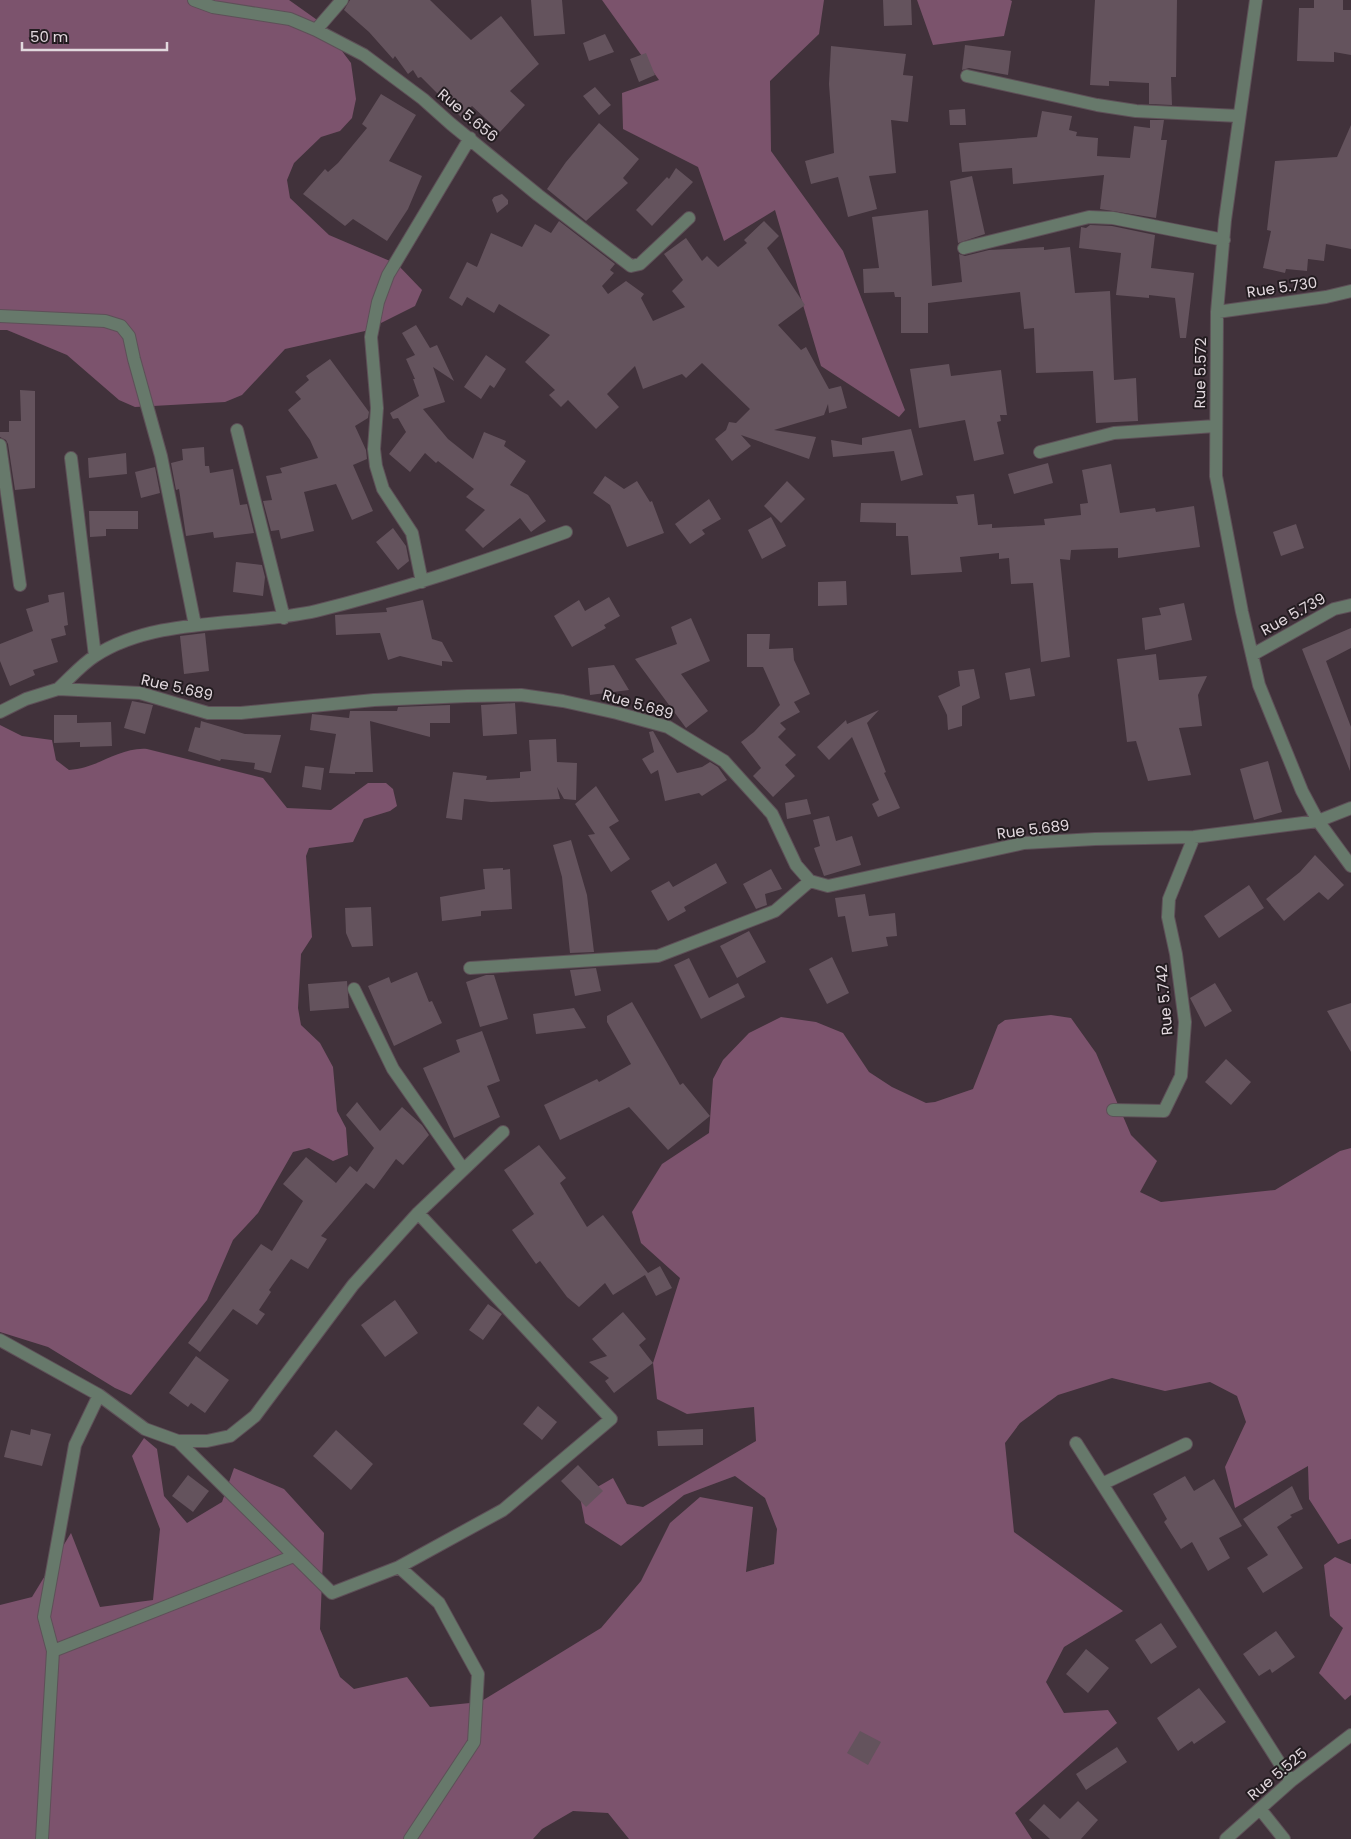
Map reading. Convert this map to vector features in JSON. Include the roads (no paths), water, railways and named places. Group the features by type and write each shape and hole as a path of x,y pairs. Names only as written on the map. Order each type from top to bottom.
{"street":[{"name":"Rue 5.656","path":"194,0 214,7 290,19 364,55 423,99 538,195 631,266 640,264 689,218"},
{"path":"316,30 342,0"},
{"name":"Rue 5.572","path":"1256,0 1239,116 1217,312 1216,476 1242,612 1260,685 1302,791 1318,821"},
{"path":"967,76 1097,105 1136,111 1239,116"},
{"path":"422,582 412,533 383,489 376,466 374,449 377,401 371,337 378,302 388,275 470,138"},
{"path":"964,248 1089,217 1113,218 1224,240"},
{"name":"Rue 5.730","path":"1217,312 1326,298 1351,291"},
{"path":"0,316 105,321 121,326 129,336 161,456 195,625"},
{"path":"1040,452 1114,433 1215,426"},
{"path":"237,430 284,618"},
{"path":"0,445 20,585"},
{"path":"71,458 95,656"},
{"path":"58,689 95,656 132,639 157,631 195,625 284,618 382,595 566,532"},
{"name":"Rue 5.739","path":"1252,655 1334,609 1351,604"},
{"name":"Rue 5.689","path":"0,712 26,699 58,689 140,693 208,713 242,713 374,700 521,695 617,713 668,727 724,761 772,814 796,865 810,881 828,886 1024,843 1194,837 1318,821 1351,808"},
{"path":"1318,821 1351,866"},
{"name":"Rue 5.742","path":"1113,1110 1164,1111 1181,1076 1185,1022 1176,954 1168,918 1169,899 1178,882 1194,837"},
{"path":"470,968 658,956 775,911 810,881"},
{"path":"354,989 392,1069 463,1169"},
{"path":"0,1340 100,1395 145,1429 178,1441 207,1441 230,1436 255,1416 353,1285 418,1213 504,1132"},
{"path":"178,1441 332,1593 399,1567 503,1510 611,1419 418,1213"},
{"path":"42,1839 53,1651 44,1618 75,1445 100,1395"},
{"path":"1076,1443 1291,1781"},
{"path":"1102,1484 1186,1444"},
{"path":"53,1651 294,1556"},
{"path":"399,1567 439,1603 478,1674 474,1742 410,1839"},
{"name":"Rue 5.525","path":"1226,1839 1291,1781 1351,1735"},
{"path":"1260,1809 1284,1839"}]}
